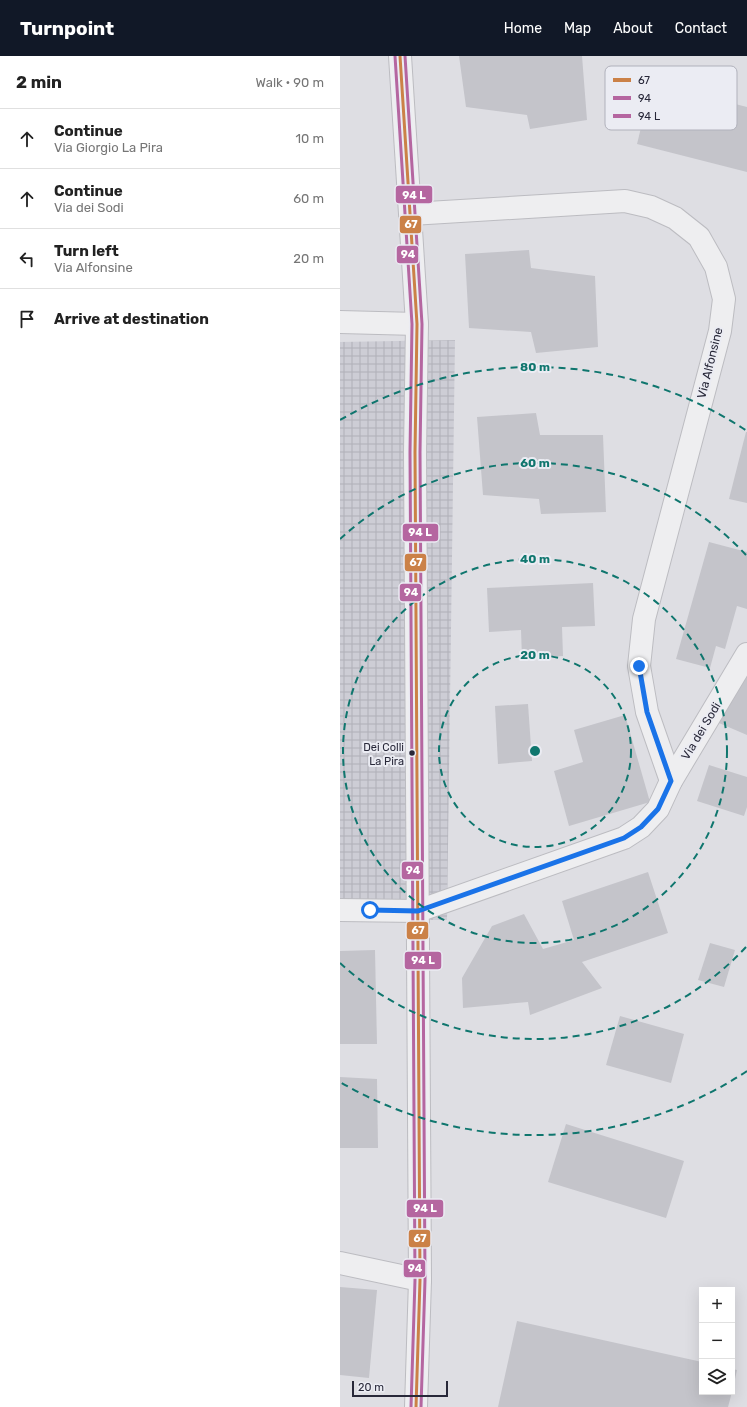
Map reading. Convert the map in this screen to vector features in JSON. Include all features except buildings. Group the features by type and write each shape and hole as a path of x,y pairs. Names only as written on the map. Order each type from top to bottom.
{"street":[{"path":"400,56 417,324 415,460 420,1280 416,1407"},
{"name":"Via Alfonsine","path":"411,214 625,201 651,207 675,218 699,237 716,267 724,299 720,331 644,620 639,666 647,712 671,781"},
{"path":"340,322 417,324"},
{"name":"Via dei Sodi","path":"418,911 624,838 641,827 658,809 671,781 747,654"},
{"path":"340,910 418,911"},
{"path":"340,1263 420,1280"}],"shaded area":[{"path":"455,340 447,920 340,920 340,342"}],"transit line":[{"name":"94","path":"395,56 412,324 410,452 415,1280 411,1407"},
{"name":"67","path":"400,56 417,324 415,452 420,1280 416,1407"},
{"path":"405,56 422,324 420,452 425,1280 421,1407"}],"place":[{"name":"Dei Colli La Pira","path":"412,753"}],"route":[{"path":"370,910 418,911 624,838 641,827 658,809 671,781 647,712 639,666"}]}
